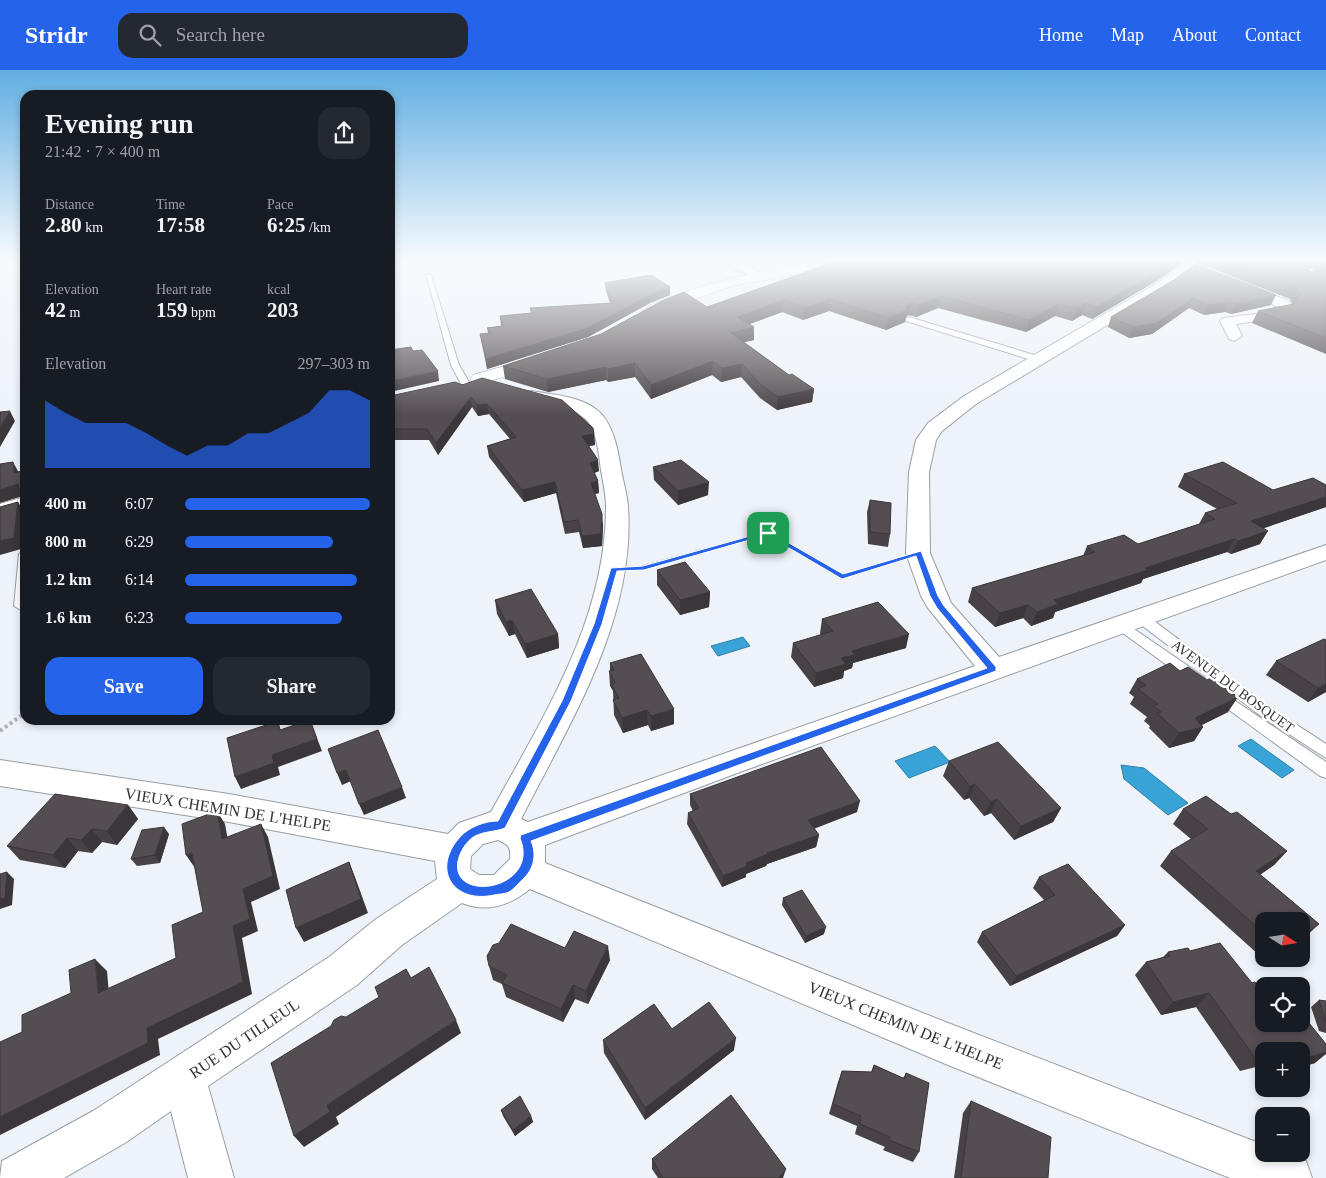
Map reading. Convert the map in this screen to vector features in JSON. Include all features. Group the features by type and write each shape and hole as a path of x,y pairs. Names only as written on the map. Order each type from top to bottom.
{"main road":[{"path":"643,319 664,311"},
{"path":"445,386 472,381 558,358"},
{"path":"0,512 20,506"}],"street":[{"path":"993,669 941,608 934,596 918,553 919,472 926,440 935,427 970,400 1041,360 1122,311"},
{"path":"1234,336 1227,321 1269,316 1282,311"},
{"path":"472,381 591,413 597,421 609,456 616,495 617,533 614,569 598,624 567,701 517,845"},
{"path":"517,845 993,669 1326,552"},
{"name":"VIEUX CHEMIN DE L'HELPE","path":"0,773 229,808 457,867 469,890 481,893 506,888 517,845 948,1044 1289,1178"},
{"path":"457,867 461,841 474,831 490,826 517,845"},
{"name":"RUE DU TILLEUL","path":"18,1178 109,1127 343,971 389,932 457,867"},
{"path":"184,1077 211,1178"}],"lane":[{"path":"439,311 455,365 472,381"},
{"path":"909,319 1041,360"},
{"name":"AVENUE DU BOSQUET","path":"1131,621 1326,752"},
{"name":"AVENUE DU BOSQUET","path":"1131,621 1326,771"}],"path":[{"path":"614,569 644,568 768,533 842,576 918,553"},
{"path":"0,731 20,717"}],"water":[{"path":"743,637 750,646 718,656 711,646"},
{"path":"1251,739 1294,770 1282,778 1238,746"},
{"path":"935,746 950,762 909,778 895,761"},
{"path":"1121,765 1144,768 1188,803 1168,815 1124,779"}],"building":[{"path":"531,311 620,311 588,328 486,359 480,334 492,333 487,328 503,326 500,316 532,313"},
{"path":"644,311 754,311 737,317 754,327 731,333 789,375 792,374 814,389 778,397 761,385 742,364 722,368 713,361 651,385 635,363 547,379 503,366 601,334"},
{"path":"866,311 905,311 889,318"},
{"path":"995,311 1046,311 1029,320"},
{"path":"1122,311 1175,311 1157,323 1133,327 1111,317"},
{"path":"1258,311 1326,311 1326,338"},
{"path":"411,347 413,351 422,350 438,371 395,380 395,349"},
{"path":"482,378 562,400 593,428 594,434 582,436 598,460 590,463 598,481 591,483 602,514 601,534 582,536 578,520 564,522 555,482 522,490 487,446 516,437 487,404 477,405 471,397 436,443 427,429 395,429 395,395 455,382 462,385"},
{"path":"10,411 0,427 0,412"},
{"path":"681,460 709,482 678,491 653,467"},
{"path":"13,462 14,473 20,471 20,492 18,484 0,490 0,464"},
{"path":"1223,462 1273,490 1313,478 1326,485 1326,497 1251,521 1268,531 1238,541 1234,539 1145,568 1148,570 1054,600 1058,604 1037,612 1028,605 1000,613 972,588 1095,552 1087,546 1124,535 1138,544 1215,519 1205,513 1237,503 1184,474"},
{"path":"870,500 891,503 890,534 870,532"},
{"path":"18,502 14,538 0,541 0,507"},
{"path":"685,562 710,592 680,600 657,570"},
{"path":"531,589 558,634 525,644 512,620 506,622 495,600"},
{"path":"878,602 909,634 852,651 855,655 841,658 846,664 816,673 793,643 833,631 822,619"},
{"path":"1324,639 1326,640 1326,684 1318,688 1276,661"},
{"path":"641,654 674,709 651,716 647,710 622,718 613,700 619,698 612,686 615,682 609,671 614,670 610,663"},
{"path":"1170,663 1180,671 1188,667 1207,680 1211,678 1238,697 1195,718 1203,727 1179,733 1157,713 1161,712 1153,706 1158,704 1138,689 1146,685 1137,679"},
{"path":"266,725 279,725 280,730 295,725 312,725 317,739 272,755 274,763 235,777 227,738"},
{"path":"378,730 402,787 359,804 346,770 337,773 328,749"},
{"path":"998,742 1061,808 1021,826 997,799 991,802 975,784 970,786 949,761"},
{"path":"821,747 860,801 808,820 819,835 767,853 746,863 747,866 723,876 688,813 699,808 690,794"},
{"path":"55,794 128,805 107,831 92,829 81,840 67,838 53,855 7,846"},
{"path":"1206,796 1231,814 1237,812 1287,851 1256,871 1305,912 1255,912 1255,925 1171,851 1208,829 1183,809"},
{"path":"217,811 222,839 261,824 273,876 243,889 250,919 233,926 243,982 147,1028 148,1043 0,1117 0,1042 22,1032 22,1015 71,993 69,970 95,959 98,993 176,958 172,925 203,912 192,853 186,855 182,824"},
{"path":"164,827 155,855 131,859 142,830"},
{"path":"349,862 361,899 296,928 286,890"},
{"path":"1068,864 1125,925 1016,976 982,932 1055,895 1039,877"},
{"path":"7,872 5,898 0,899 0,874"},
{"path":"802,890 826,927 806,936 783,898"},
{"path":"1310,916 1319,924 1310,930"},
{"path":"511,924 565,948 574,931 608,946 586,991 573,985 561,1009 502,983 507,975 489,966 487,956 493,945 499,943"},
{"path":"1220,943 1252,983 1255,982 1255,1032 1310,1032 1310,1024 1326,1044 1326,1052 1310,1057 1310,1042 1255,1042 1255,1058 1209,993 1173,1002 1146,962 1170,956 1168,952 1188,948 1190,951"},
{"path":"429,967 456,1020 327,1105 330,1112 294,1136 271,1063 331,1026 334,1020 341,1016 346,1017 379,997 375,987 406,969 411,978"},
{"path":"1319,1000 1326,1001 1326,1022"},
{"path":"709,1002 736,1038 645,1108 603,1040 654,1004 672,1029"},
{"path":"874,1065 905,1079 906,1073 929,1083 919,1152 889,1140 890,1137 860,1124 861,1116 833,1104 842,1071 872,1072"},
{"path":"731,1095 786,1169 778,1178 663,1178 652,1159"},
{"path":"520,1096 531,1116 513,1130 501,1110"},
{"path":"971,1101 1051,1137 1048,1178 961,1178"}],"route":[{"path":"768,533 842,576 918,553 934,596 941,608 993,669 525,838 529,848 529,859 517,880 506,888 481,893 469,890 460,884 454,877 451,868 455,850 461,841 479,828 501,825 567,701 598,624 614,569 644,568 768,533"}]}
